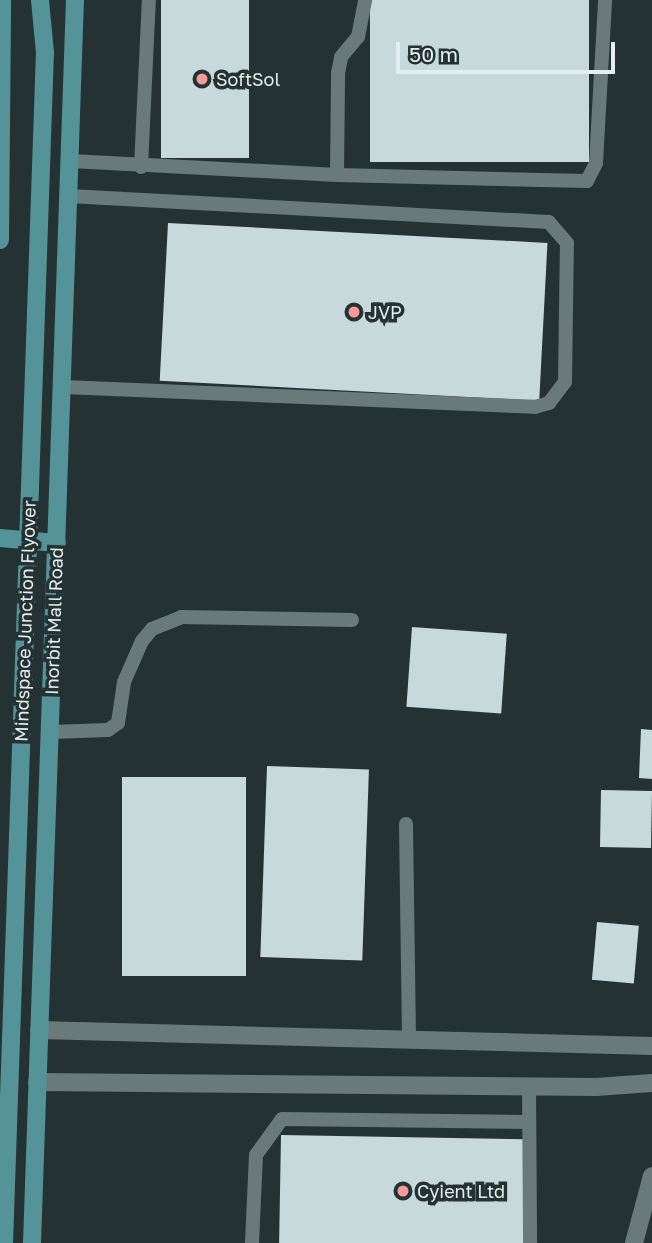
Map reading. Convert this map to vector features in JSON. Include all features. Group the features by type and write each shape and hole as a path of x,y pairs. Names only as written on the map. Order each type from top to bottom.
{"main road":[{"path":"0,240 2,0"},
{"name":"Mindspace Junction Flyover","path":"4,1243 45,53 40,0"},
{"name":"Inorbit Mall Road","path":"32,1243 75,0"},
{"path":"0,538 57,543"}],"street":[{"path":"38,1030 652,1046"},
{"path":"37,1082 529,1087 652,1083"},
{"path":"634,1243 652,1175"}],"lane":[{"path":"141,167 149,0"},
{"path":"337,176 338,73 341,57 358,37 365,0"},
{"path":"71,161 337,176 587,181 596,163 605,0"},
{"path":"62,387 535,407 549,404 565,382 567,243 549,222 69,195"},
{"path":"50,732 108,730 118,723 124,682 142,641 152,629 181,617 352,620"},
{"path":"406,824 409,1040"},
{"path":"529,1087 530,1243"},
{"path":"252,1243 256,1155 282,1119 529,1122"}],"building":[{"name":"SoftSol","path":"161,0 249,0 249,158 161,158"},
{"path":"370,0 589,0 589,162 370,162"},
{"name":"JVP","path":"168,223 547,243 539,401 160,381"},
{"path":"412,627 507,634 501,713 406,707"},
{"path":"641,729 652,730 652,779 639,778"},
{"path":"267,766 369,770 362,960 260,957"},
{"path":"122,777 246,777 246,976 122,976"},
{"path":"601,790 652,791 651,848 600,847"},
{"path":"597,922 639,926 634,983 592,980"},
{"name":"Cyient Ltd","path":"281,1135 527,1139 525,1243 279,1243"}],"place":[{"name":"SoftSol","path":"202,79"},
{"name":"JVP","path":"354,312"},
{"name":"Cyient Ltd","path":"403,1191"}]}
